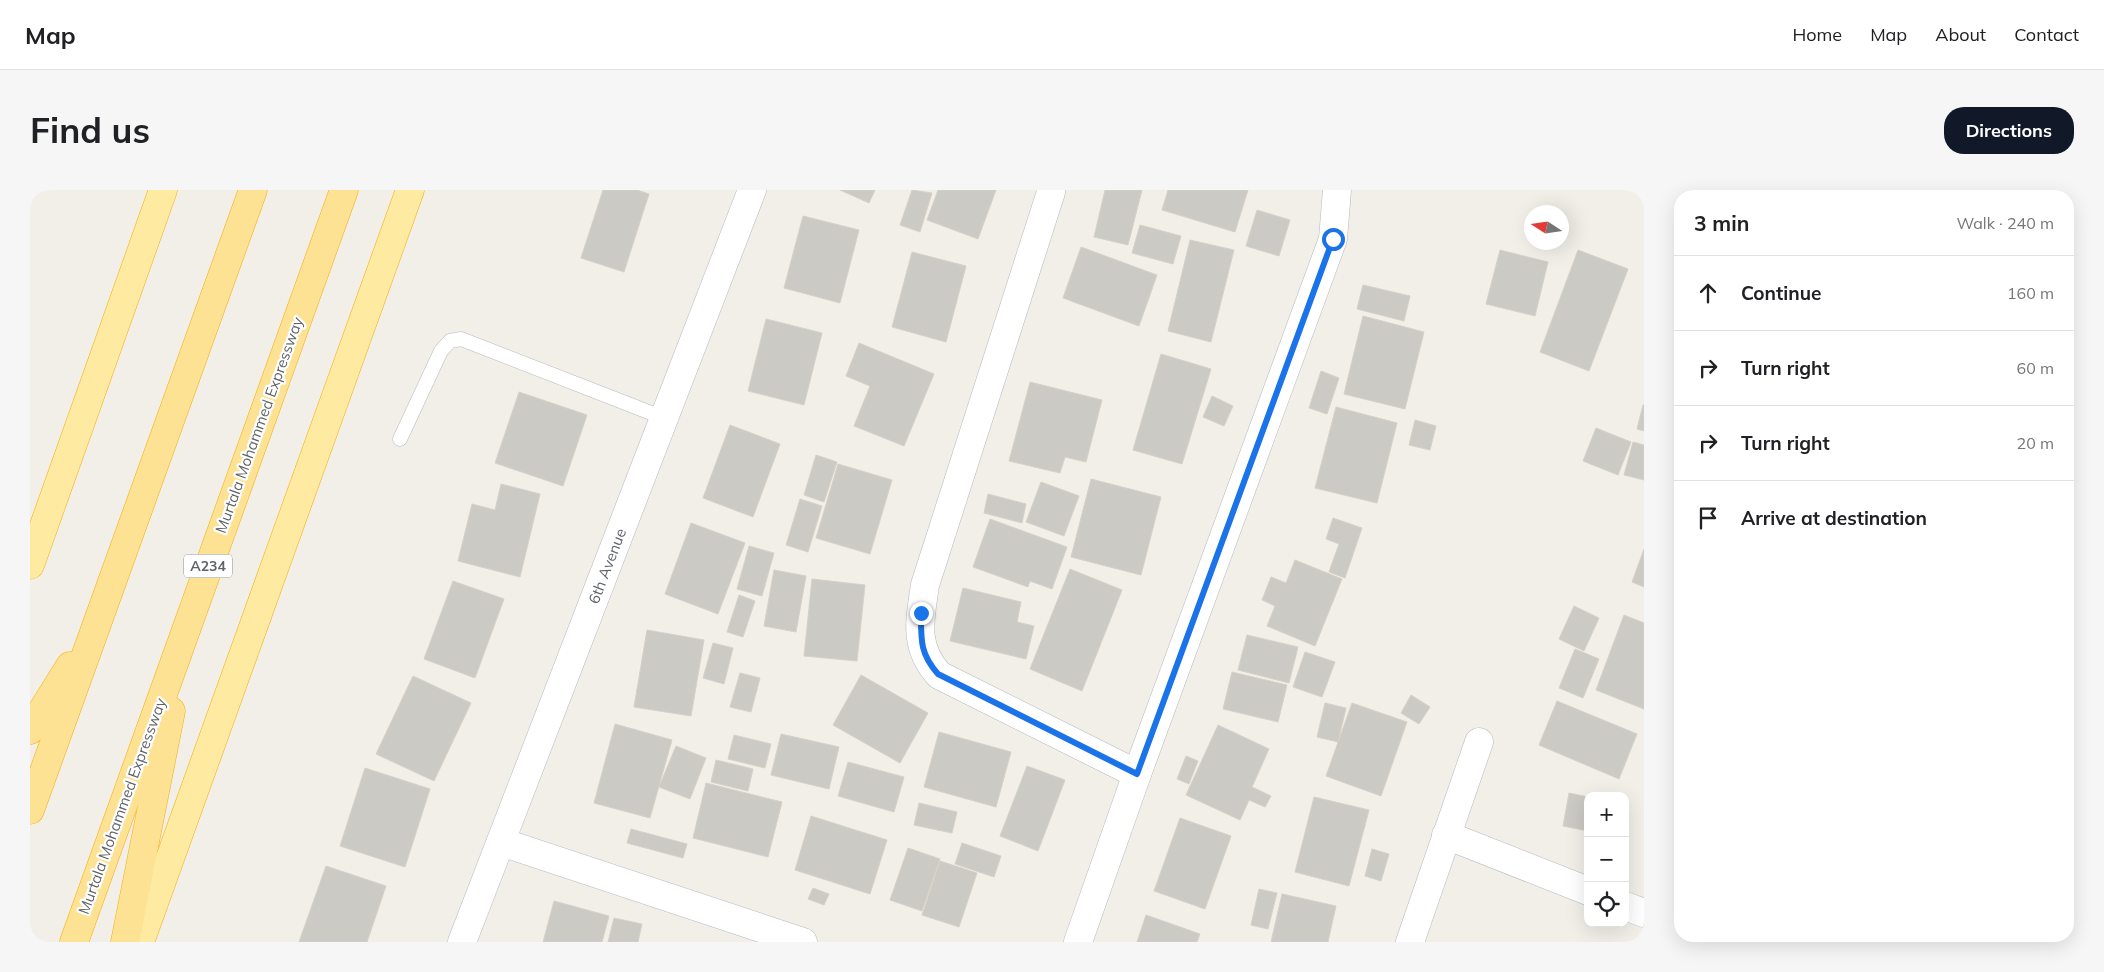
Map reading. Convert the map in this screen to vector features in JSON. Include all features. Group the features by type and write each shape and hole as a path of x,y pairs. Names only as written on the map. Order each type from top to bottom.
{"highway":[{"path":"30,565 163,190"},
{"path":"30,810 253,190"},
{"name":"Murtala Mohammed Expressway","path":"74,942 344,190"},
{"path":"140,942 410,190"},
{"path":"125,942 189,619"},
{"path":"30,730 98,620"}],"street":[{"name":"6th Avenue","path":"462,942 752,190"},
{"path":"1078,942 1137,774 1333,239 1337,190"},
{"path":"1051,192 925,585 921,613 921,641 926,661 938,674 1137,774"},
{"path":"1410,942 1479,742"},
{"path":"1446,835 1584,889"},
{"path":"501,842 798,941"}],"lane":[{"path":"400,439 441,351 450,341 461,339 479,344 664,418"}],"building":[{"path":"603,190 637,190 649,194 624,272 581,258"},
{"path":"840,190 875,190 869,203"},
{"path":"912,190 932,193 920,232 900,225"},
{"path":"938,190 996,190 978,239 927,220"},
{"path":"1105,190 1142,190 1128,245 1094,237"},
{"path":"1168,190 1248,190 1235,232 1162,210"},
{"path":"1257,210 1290,220 1279,256 1246,246"},
{"path":"803,216 859,230 840,303 784,288"},
{"path":"1140,225 1181,236 1173,264 1132,253"},
{"path":"1190,240 1234,250 1211,342 1168,331"},
{"path":"1081,247 1157,275 1139,326 1063,298"},
{"path":"1500,250 1548,262 1535,316 1486,304"},
{"path":"1578,250 1628,269 1589,371 1540,352"},
{"path":"912,252 966,266 946,342 892,327"},
{"path":"1363,285 1410,296 1404,321 1357,309"},
{"path":"1363,316 1424,332 1405,409 1344,394"},
{"path":"766,319 822,333 804,405 748,391"},
{"path":"859,343 934,374 904,446 854,426 870,386 846,376"},
{"path":"1161,354 1211,369 1182,464 1133,450"},
{"path":"1321,371 1339,378 1327,414 1309,408"},
{"path":"1030,382 1102,400 1086,462 1065,457 1060,473 1009,461"},
{"path":"519,392 587,415 563,486 495,463"},
{"path":"1212,396 1233,406 1224,426 1203,417"},
{"path":"1644,405 1644,431 1637,429"},
{"path":"1336,407 1397,423 1377,503 1315,488"},
{"path":"1415,420 1436,426 1430,450 1409,445"},
{"path":"730,425 780,444 753,517 703,498"},
{"path":"1596,428 1631,442 1618,475 1583,461"},
{"path":"1633,442 1644,445 1644,480 1624,475"},
{"path":"816,455 837,462 824,502 804,495"},
{"path":"838,464 892,480 870,554 816,538"},
{"path":"1091,479 1161,497 1141,575 1071,557"},
{"path":"1041,482 1079,496 1064,536 1026,522"},
{"path":"501,484 540,494 520,577 458,561 472,504 495,510"},
{"path":"988,494 1026,504 1022,523 984,513"},
{"path":"800,499 822,506 808,552 786,545"},
{"path":"1333,518 1362,528 1345,578 1329,572 1339,544 1326,539"},
{"path":"990,519 1067,547 1052,589 1030,581 1028,587 973,567"},
{"path":"691,523 745,543 718,614 665,594"},
{"path":"749,546 774,553 762,596 737,589"},
{"path":"1644,549 1644,587 1632,582"},
{"path":"1295,560 1342,579 1315,646 1267,626 1275,606 1262,600 1271,577 1286,583"},
{"path":"1070,569 1122,590 1082,691 1030,669"},
{"path":"774,570 806,576 796,632 764,626"},
{"path":"812,579 865,585 857,661 804,656"},
{"path":"453,581 504,599 475,678 424,659"},
{"path":"963,588 1021,602 1017,622 1034,626 1026,659 950,641"},
{"path":"739,595 755,601 743,637 727,632"},
{"path":"1574,606 1599,618 1584,651 1559,639"},
{"path":"1624,615 1644,623 1644,709 1596,690"},
{"path":"647,630 704,640 691,716 634,707"},
{"path":"1247,635 1298,647 1289,683 1238,670"},
{"path":"713,643 733,648 724,684 703,678"},
{"path":"1575,649 1599,659 1583,698 1559,688"},
{"path":"1305,652 1335,662 1322,697 1293,687"},
{"path":"1232,672 1287,685 1278,722 1223,709"},
{"path":"740,673 760,678 751,712 730,707"},
{"path":"861,675 928,713 900,763 833,725"},
{"path":"413,676 471,703 434,781 376,754"},
{"path":"1411,695 1430,707 1419,724 1401,713"},
{"path":"1557,701 1637,734 1619,779 1539,745"},
{"path":"1325,703 1346,708 1338,742 1317,737"},
{"path":"1352,703 1407,722 1381,796 1326,776"},
{"path":"615,724 672,740 650,818 594,803"},
{"path":"1218,725 1269,749 1252,787 1271,796 1265,807 1249,800 1240,820 1186,795"},
{"path":"939,732 1011,752 996,807 924,787"},
{"path":"781,734 839,747 829,789 771,775"},
{"path":"734,735 771,744 765,768 728,759"},
{"path":"676,746 706,758 690,799 659,787"},
{"path":"1186,756 1198,761 1189,784 1177,779"},
{"path":"716,760 753,769 748,791 711,782"},
{"path":"848,762 904,777 894,812 838,796"},
{"path":"1027,766 1065,780 1038,851 1000,836"},
{"path":"365,768 430,789 405,867 340,846"},
{"path":"706,783 782,802 768,857 693,838"},
{"path":"1569,793 1584,796 1584,830 1563,826"},
{"path":"1314,797 1369,810 1349,886 1295,872"},
{"path":"919,803 957,812 952,833 914,825"},
{"path":"811,816 887,840 870,894 795,870"},
{"path":"1180,818 1231,836 1205,909 1154,891"},
{"path":"631,829 687,844 683,858 627,843"},
{"path":"962,843 1001,856 994,877 955,864"},
{"path":"908,848 940,859 922,911 890,900"},
{"path":"1372,849 1389,854 1381,881 1365,876"},
{"path":"940,861 977,873 959,927 922,915"},
{"path":"326,866 386,886 367,942 299,942"},
{"path":"813,888 829,894 824,905 808,899"},
{"path":"1259,889 1277,893 1268,929 1251,925"},
{"path":"1282,894 1336,906 1328,942 1271,942"},
{"path":"554,901 609,916 602,942 543,942"},
{"path":"1146,915 1200,934 1197,942 1137,942"},
{"path":"614,918 642,924 638,942 608,942"}],"route":[{"path":"921,613 921,641 926,661 938,674 1137,774 1333,239"}]}
